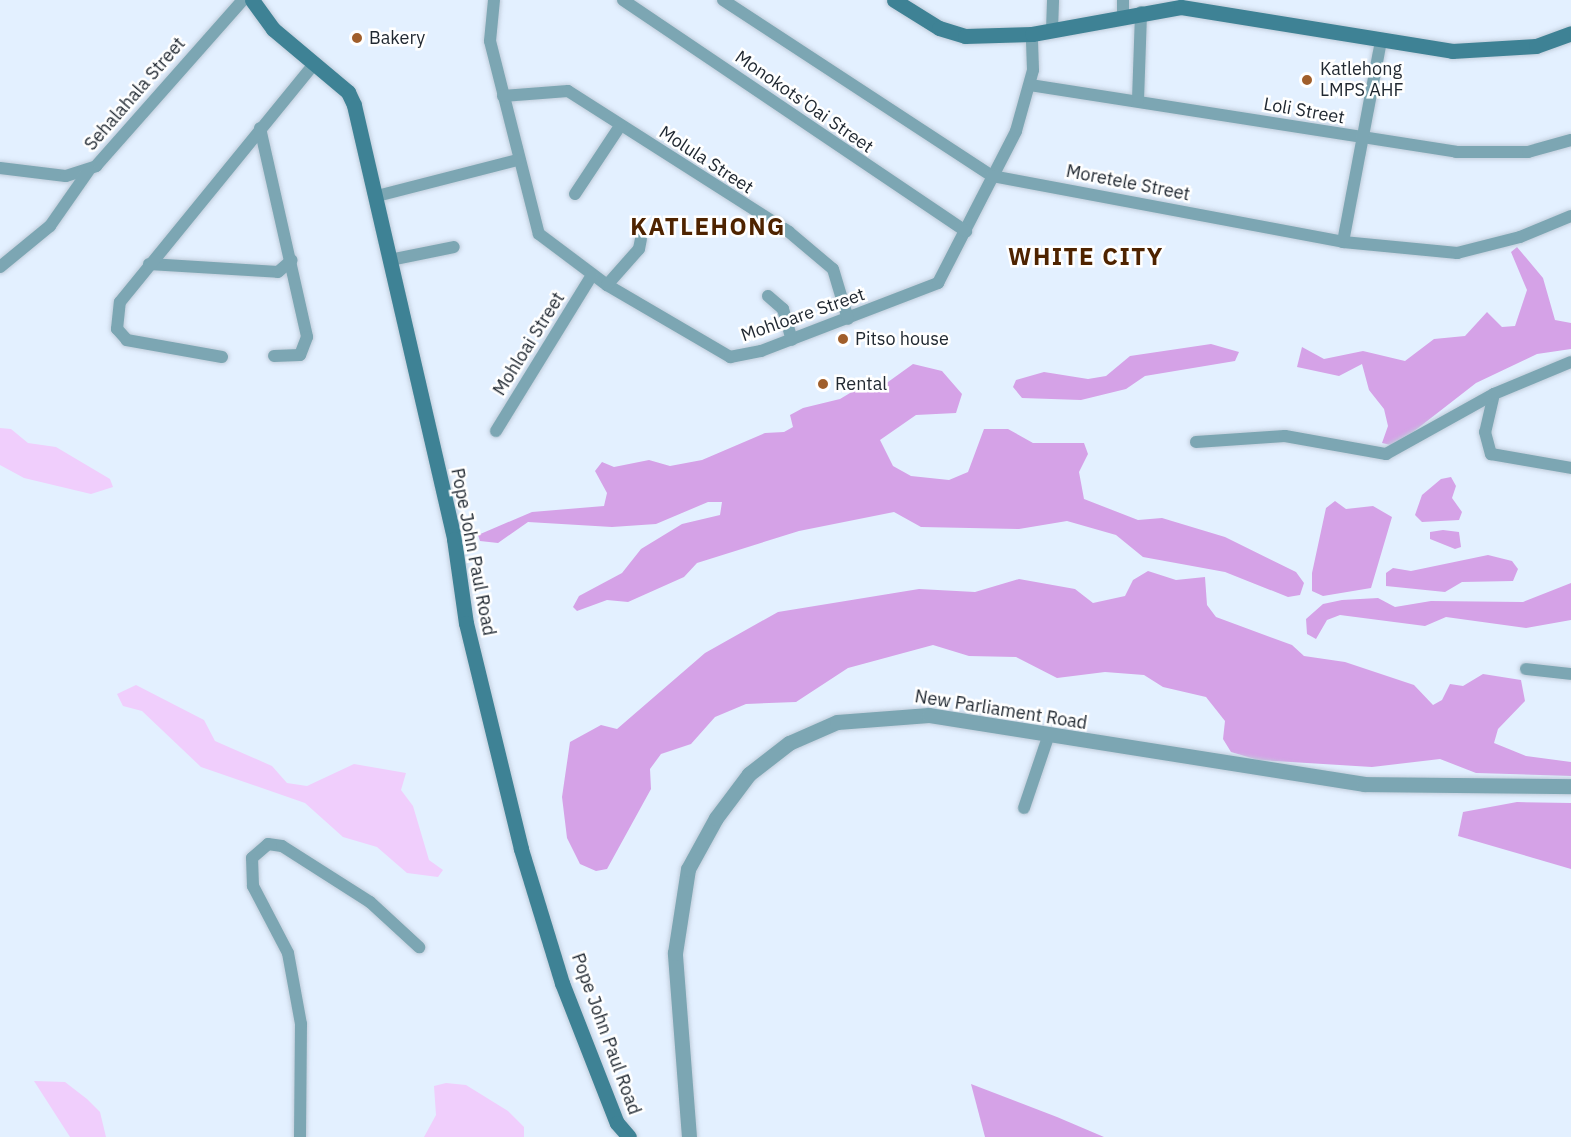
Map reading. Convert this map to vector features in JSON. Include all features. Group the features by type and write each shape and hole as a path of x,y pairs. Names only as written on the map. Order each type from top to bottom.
{"main road":[{"name":"Pope John Paul Road","path":"252,0 273,29 348,92 377,196 454,539 466,623 521,849 562,983 626,1136"},
{"path":"894,0 953,34 1032,33 1052,30 1123,8 1141,12 1214,10 1381,40 1471,52 1536,46 1571,33"}],"street":[{"name":"Sehalahala Street","path":"0,168 66,176 89,170 243,0"},
{"name":"Mohloare Street","path":"494,0 487,25 517,160 539,234 607,285 730,357 792,340 938,283 1016,131 1030,85 1032,33"},
{"name":"Monokots'Oai Street","path":"623,0 966,231"},
{"name":"Moretele Street","path":"723,0 992,177 1343,242 1457,253 1520,237 1571,216"},
{"path":"1052,30 1053,0"},
{"path":"1138,100 1141,12"},
{"path":"1343,242 1381,40"},
{"path":"222,357 120,336 120,302 315,63"},
{"name":"Loli Street","path":"1030,85 1138,100 1363,140 1456,152 1528,152 1571,140"},
{"name":"Molula Street","path":"503,96 568,92 789,232 833,269 848,319"},
{"path":"575,194 620,126"},
{"path":"260,128 292,260 306,345 300,355 274,356"},
{"path":"377,196 517,160"},
{"path":"0,267 50,226 89,170"},
{"path":"607,285 639,249 641,239"},
{"path":"390,260 454,247"},
{"path":"149,264 278,272 292,260"},
{"name":"Mohloai Street","path":"496,431 592,275"},
{"path":"768,296 783,309 792,340"},
{"path":"1196,442 1285,436 1386,454 1494,394 1571,362"},
{"path":"1494,394 1485,432 1491,454 1571,468"},
{"path":"1527,669 1571,674"},
{"name":"New Parliament Road","path":"689,1137 675,953 680,905 694,854 749,774 789,743 852,718 929,715 1048,737 1364,784 1571,786"},
{"path":"1024,808 1048,737"},
{"path":"300,1137 301,1024 288,953 253,886 252,858 268,844 282,846 370,902 419,947"}],"shaded area":[{"path":"1517,247 1543,278 1555,320 1571,323 1571,349 1537,354 1476,383 1395,446 1382,443 1388,426 1384,409 1369,390 1362,364 1339,376 1297,367 1302,347 1324,359 1363,351 1405,361 1434,339 1465,336 1487,312 1502,327 1515,326 1527,290 1511,252"},
{"path":"1211,344 1239,352 1235,361 1145,376 1126,389 1081,400 1022,398 1013,387 1016,380 1044,372 1088,379 1106,376 1130,356"},
{"path":"913,364 942,371 962,394 956,413 916,415 880,440 893,466 911,476 949,480 968,472 984,429 1008,429 1033,443 1084,443 1088,454 1079,472 1084,499 1138,520 1162,518 1225,537 1296,572 1304,583 1300,595 1288,597 1225,572 1143,557 1116,535 1067,521 1019,529 921,527 894,512 799,531 697,563 684,577 628,602 607,600 577,611 573,607 579,596 622,573 641,549 682,524 720,515 722,502 708,502 656,524 612,527 528,522 498,543 480,541 478,535 532,512 604,506 607,493 595,471 602,462 614,467 649,460 670,466 702,460 765,433 784,432 793,427 790,415 803,408 840,399 865,384 888,382"},
{"path":"0,428 11,429 28,443 56,447 110,479 113,487 91,494 24,478 0,465"},
{"path":"1451,477 1456,486 1452,498 1462,512 1459,520 1422,522 1415,515 1422,495 1441,479"},
{"path":"1335,501 1346,509 1373,506 1392,517 1371,588 1323,596 1312,591 1312,573 1326,508"},
{"path":"1443,530 1459,532 1461,547 1455,549 1430,539 1430,532"},
{"path":"1488,555 1512,561 1518,569 1513,581 1462,582 1445,592 1386,586 1386,573 1393,568 1411,571"},
{"path":"1148,571 1176,580 1205,577 1207,605 1216,617 1292,645 1304,656 1345,662 1414,685 1433,705 1442,700 1450,684 1463,686 1483,674 1521,680 1525,701 1498,729 1494,743 1526,756 1571,762 1571,776 1476,773 1440,759 1372,767 1258,760 1231,752 1223,739 1225,721 1206,697 1163,687 1144,675 1105,672 1057,678 1016,657 969,656 933,645 848,668 796,702 746,704 715,717 691,744 661,754 650,769 651,789 607,869 596,871 580,864 567,838 562,797 570,742 601,725 617,729 705,653 778,612 919,589 975,592 1019,579 1075,589 1093,603 1125,596 1133,580"},
{"path":"1571,583 1571,620 1526,628 1446,617 1425,626 1340,615 1327,620 1316,639 1307,634 1306,619 1323,604 1342,600 1378,598 1395,607 1431,601 1523,602"},
{"path":"136,685 204,720 215,741 272,766 287,783 307,786 354,764 406,773 401,790 413,806 429,860 443,870 438,877 407,873 377,847 343,837 305,803 201,767 142,711 123,706 117,694"},
{"path":"1517,802 1571,803 1571,869 1458,836 1463,812"},
{"path":"34,1081 65,1082 87,1099 100,1112 106,1137 70,1137"},
{"path":"446,1083 466,1085 508,1111 524,1127 524,1137 424,1137 436,1115 434,1086"},
{"path":"971,1084 1057,1117 1104,1137 985,1137"}],"place":[{"name":"Bakery","path":"357,38"},
{"name":"Katlehong LMPS AHF","path":"1307,80"},
{"name":"Pitso house","path":"843,339"},
{"name":"Rental","path":"823,384"}],"district":[{"name":"KATLEHONG","path":"708,227"},
{"name":"WHITE CITY","path":"1086,257"}]}
